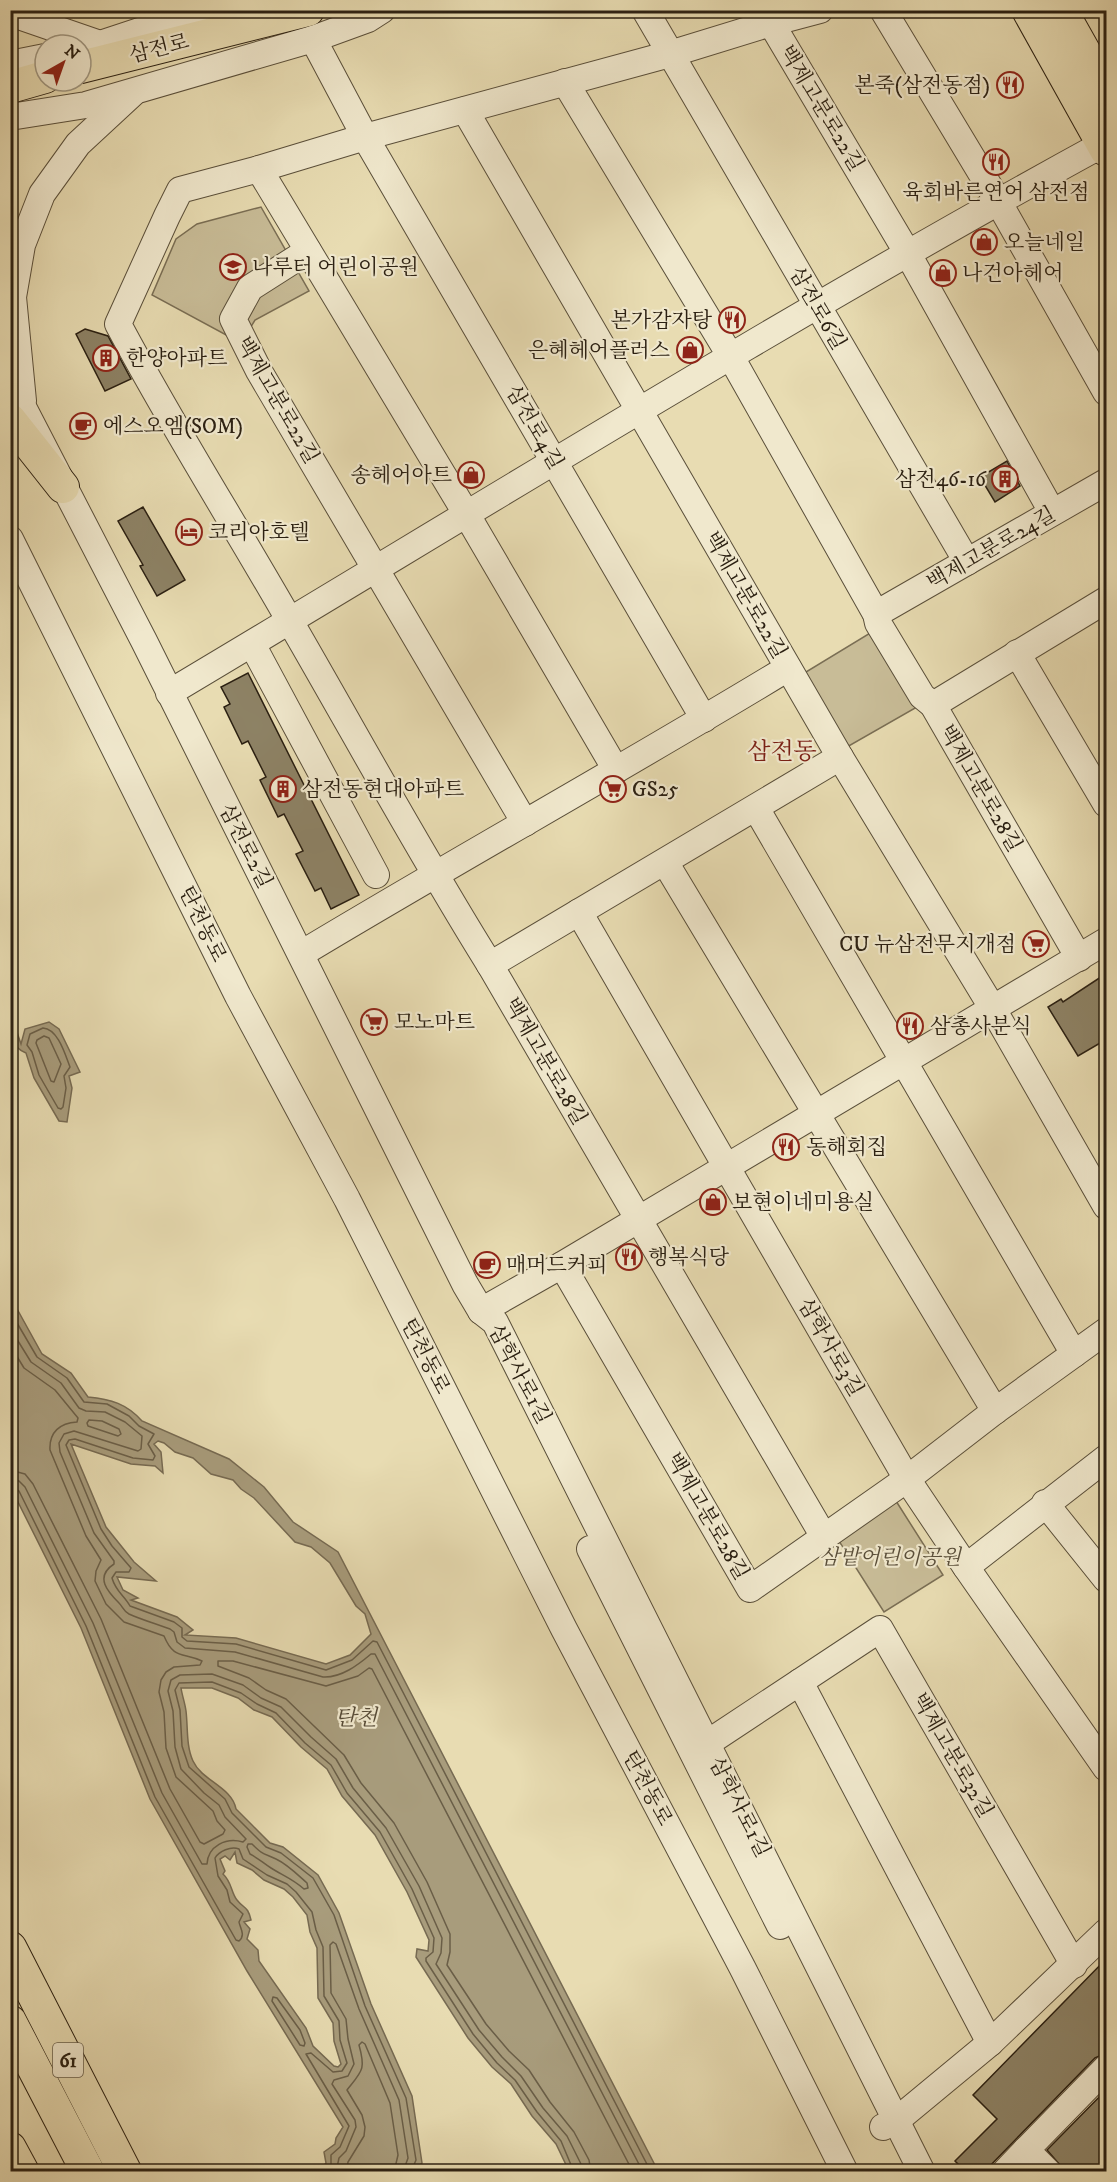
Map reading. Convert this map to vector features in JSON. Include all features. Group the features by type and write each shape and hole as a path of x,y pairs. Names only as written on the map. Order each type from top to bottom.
{"highway":[{"name":"61","path":"10,1948 125,2172"},
{"name":"61","path":"10,2022 88,2172"}],"main road":[{"path":"1028,10 1105,147"},
{"path":"1061,10 1107,90"},
{"name":"삼전로","path":"93,52 310,25"},
{"path":"10,76 33,75"},
{"path":"10,87 33,79"},
{"path":"18,415 63,487"},
{"path":"10,2148 23,2172"}],"street":[{"path":"93,50 151,18 203,10"},
{"path":"10,117 86,105 137,90 310,25 368,19 382,10"},
{"name":"삼전로6길","path":"645,10 967,562"},
{"path":"434,874 290,621 148,381 118,324 180,190 259,170 365,137 670,54 820,10"},
{"path":"883,10 998,201 1107,392"},
{"path":"10,13 48,33"},
{"name":"백제고분로22길","path":"771,23 908,254 1052,512"},
{"name":"삼전로4길","path":"310,25 365,137 704,719"},
{"path":"10,64 33,59"},
{"path":"565,82 731,357 876,614 878,623 922,696 933,705"},
{"path":"18,415 13,297 22,245 42,194 78,144 137,90"},
{"name":"백제고분로22길","path":"301,954 788,668 465,110"},
{"path":"169,693 555,461 998,201 1105,147"},
{"path":"259,170 467,515 616,770"},
{"name":"백제고분로22길","path":"308,251 250,288 233,319 259,371 525,823"},
{"path":"10,382 18,415"},
{"name":"백제고분로24길","path":"876,614 1107,482"},
{"name":"삼전로2길","path":"63,487 144,641 465,1284 481,1311"},
{"name":"탄천동로","path":"10,539 238,996 347,1199 564,1629 742,1967 845,2172"},
{"name":"백제고분로28길","path":"1079,958 933,705 1107,600"},
{"path":"252,644 376,875"},
{"path":"1017,653 1107,804"},
{"path":"788,668 993,1009 1107,1206"},
{"path":"490,965 840,757"},
{"path":"756,807 1074,1354"},
{"path":"665,862 995,1411"},
{"name":"백제고분로28길","path":"434,874 490,965 824,1537 750,1589 562,1265"},
{"name":"삼학사로3길","path":"579,912 908,1479 966,1567 1107,1768"},
{"path":"481,1311 905,1063 1107,941"},
{"name":"삼학사로1길","path":"481,1311 495,1322 700,1749 889,2124 922,2172"},
{"path":"824,1537 908,1479 995,1411 1107,1331"},
{"path":"966,1567 1107,1458"},
{"path":"1046,1503 1107,1579"},
{"name":"백제고분로32길","path":"700,1749 880,1629 1074,1965"},
{"path":"800,1682 990,2043"},
{"path":"889,2124 990,2043 1107,1932"},
{"path":"1005,2172 1107,2068"},
{"name":"삼학사로1길","path":"889,2124 904,2172"},
{"path":"1026,2150 1048,2172"}],"green space":[{"path":"261,207 309,291 255,320 241,343 152,295 176,239 197,224"},
{"path":"880,627 924,703 847,747 801,675"},
{"name":"삼밭어린이공원","path":"896,1501 943,1575 884,1612 837,1538"}],"water":[{"path":"10,1012 21,1044 25,1029 49,1022 59,1029 80,1072 69,1076 72,1088 67,1122 59,1121 34,1078 26,1053 20,1050 13,1041"},
{"name":"탄천","path":"11,1298 42,1354 71,1373 88,1397 118,1403 142,1421 229,1459 264,1487 293,1522 338,1552 658,2171 569,2171 556,2144 532,2116 511,2084 492,2067 468,2038 416,1957 417,1949 428,1951 429,1940 407,1892 375,1835 342,1796 327,1769 301,1747 272,1717 254,1710 238,1698 212,1688 181,1688 186,1711 189,1749 197,1768 229,1795 236,1809 270,1843 283,1847 318,1875 339,1913 371,2004 412,2096 422,2163 415,2171 319,2171 326,2163 324,2152 335,2144 343,2127 247,1971 150,1799 81,1628 11,1488","holes":["158,1441 175,1452 193,1458 211,1474 233,1480 254,1498 295,1542 311,1547 330,1563 356,1606 365,1614 371,1634 350,1655 326,1664 236,1638 185,1635 193,1630 177,1617 131,1600 138,1598 123,1590 117,1577 156,1581 134,1562 106,1527 71,1444 131,1464 155,1466 163,1473 161,1452 154,1444","235,1852 237,1863 252,1870 264,1880 284,1889 307,1915 310,1932 317,1948 318,1998 333,2023 334,2041 341,2064 338,2067 334,2066 313,2046 306,2028 259,1961 258,1950 247,1939 250,1929 244,1922 251,1920 250,1915 235,1897 223,1874 225,1871 220,1859 225,1856 230,1860"]}],"building":[{"name":"한양아파트","path":"85,329 108,336 131,379 105,391 76,334"},
{"name":"삼전46-16","path":"1007,461 1020,486 995,502 980,477"},
{"path":"143,507 185,580 157,596 140,566 143,565 118,521"},
{"name":"삼전동현대아파트","path":"248,673 359,895 331,909 321,888 315,891 296,854 303,851 284,814 278,817 260,780 266,777 248,741 242,744 224,707 230,704 221,687"},
{"path":"1107,973 1107,1039 1078,1056 1048,1007 1061,999 1063,1002"},
{"path":"1107,1958 1107,2053 1095,2058 984,2172 966,2172 955,2161 997,2119 973,2095"},
{"path":"1107,2089 1107,2172 1066,2172 1047,2150"}],"place":[{"name":"본죽(삼전동점)","path":"1010,85"},
{"name":"육회바른연어 삼전점","path":"996,162"},
{"name":"오늘네일","path":"984,242"},
{"name":"나루터 어린이공원","path":"233,267"},
{"name":"나건아헤어","path":"943,273"},
{"name":"본가감자탕","path":"732,320"},
{"name":"은혜헤어플러스","path":"690,350"},
{"name":"한양아파트","path":"106,358"},
{"name":"에스오엠(SOM)","path":"83,426"},
{"name":"송헤어아트","path":"471,475"},
{"name":"삼전46-16","path":"1005,479"},
{"name":"코리아호텔","path":"189,532"},
{"name":"삼전동현대아파트","path":"283,789"},
{"name":"GS25","path":"613,789"},
{"name":"CU 뉴삼전무지개점","path":"1036,944"},
{"name":"모노마트","path":"374,1022"},
{"name":"삼총사분식","path":"910,1026"},
{"name":"동해회집","path":"786,1147"},
{"name":"보현이네미용실","path":"713,1202"},
{"name":"행복식당","path":"629,1257"},
{"name":"매머드커피","path":"487,1265"}],"district":[{"name":"삼전동","path":"782,751"}]}
